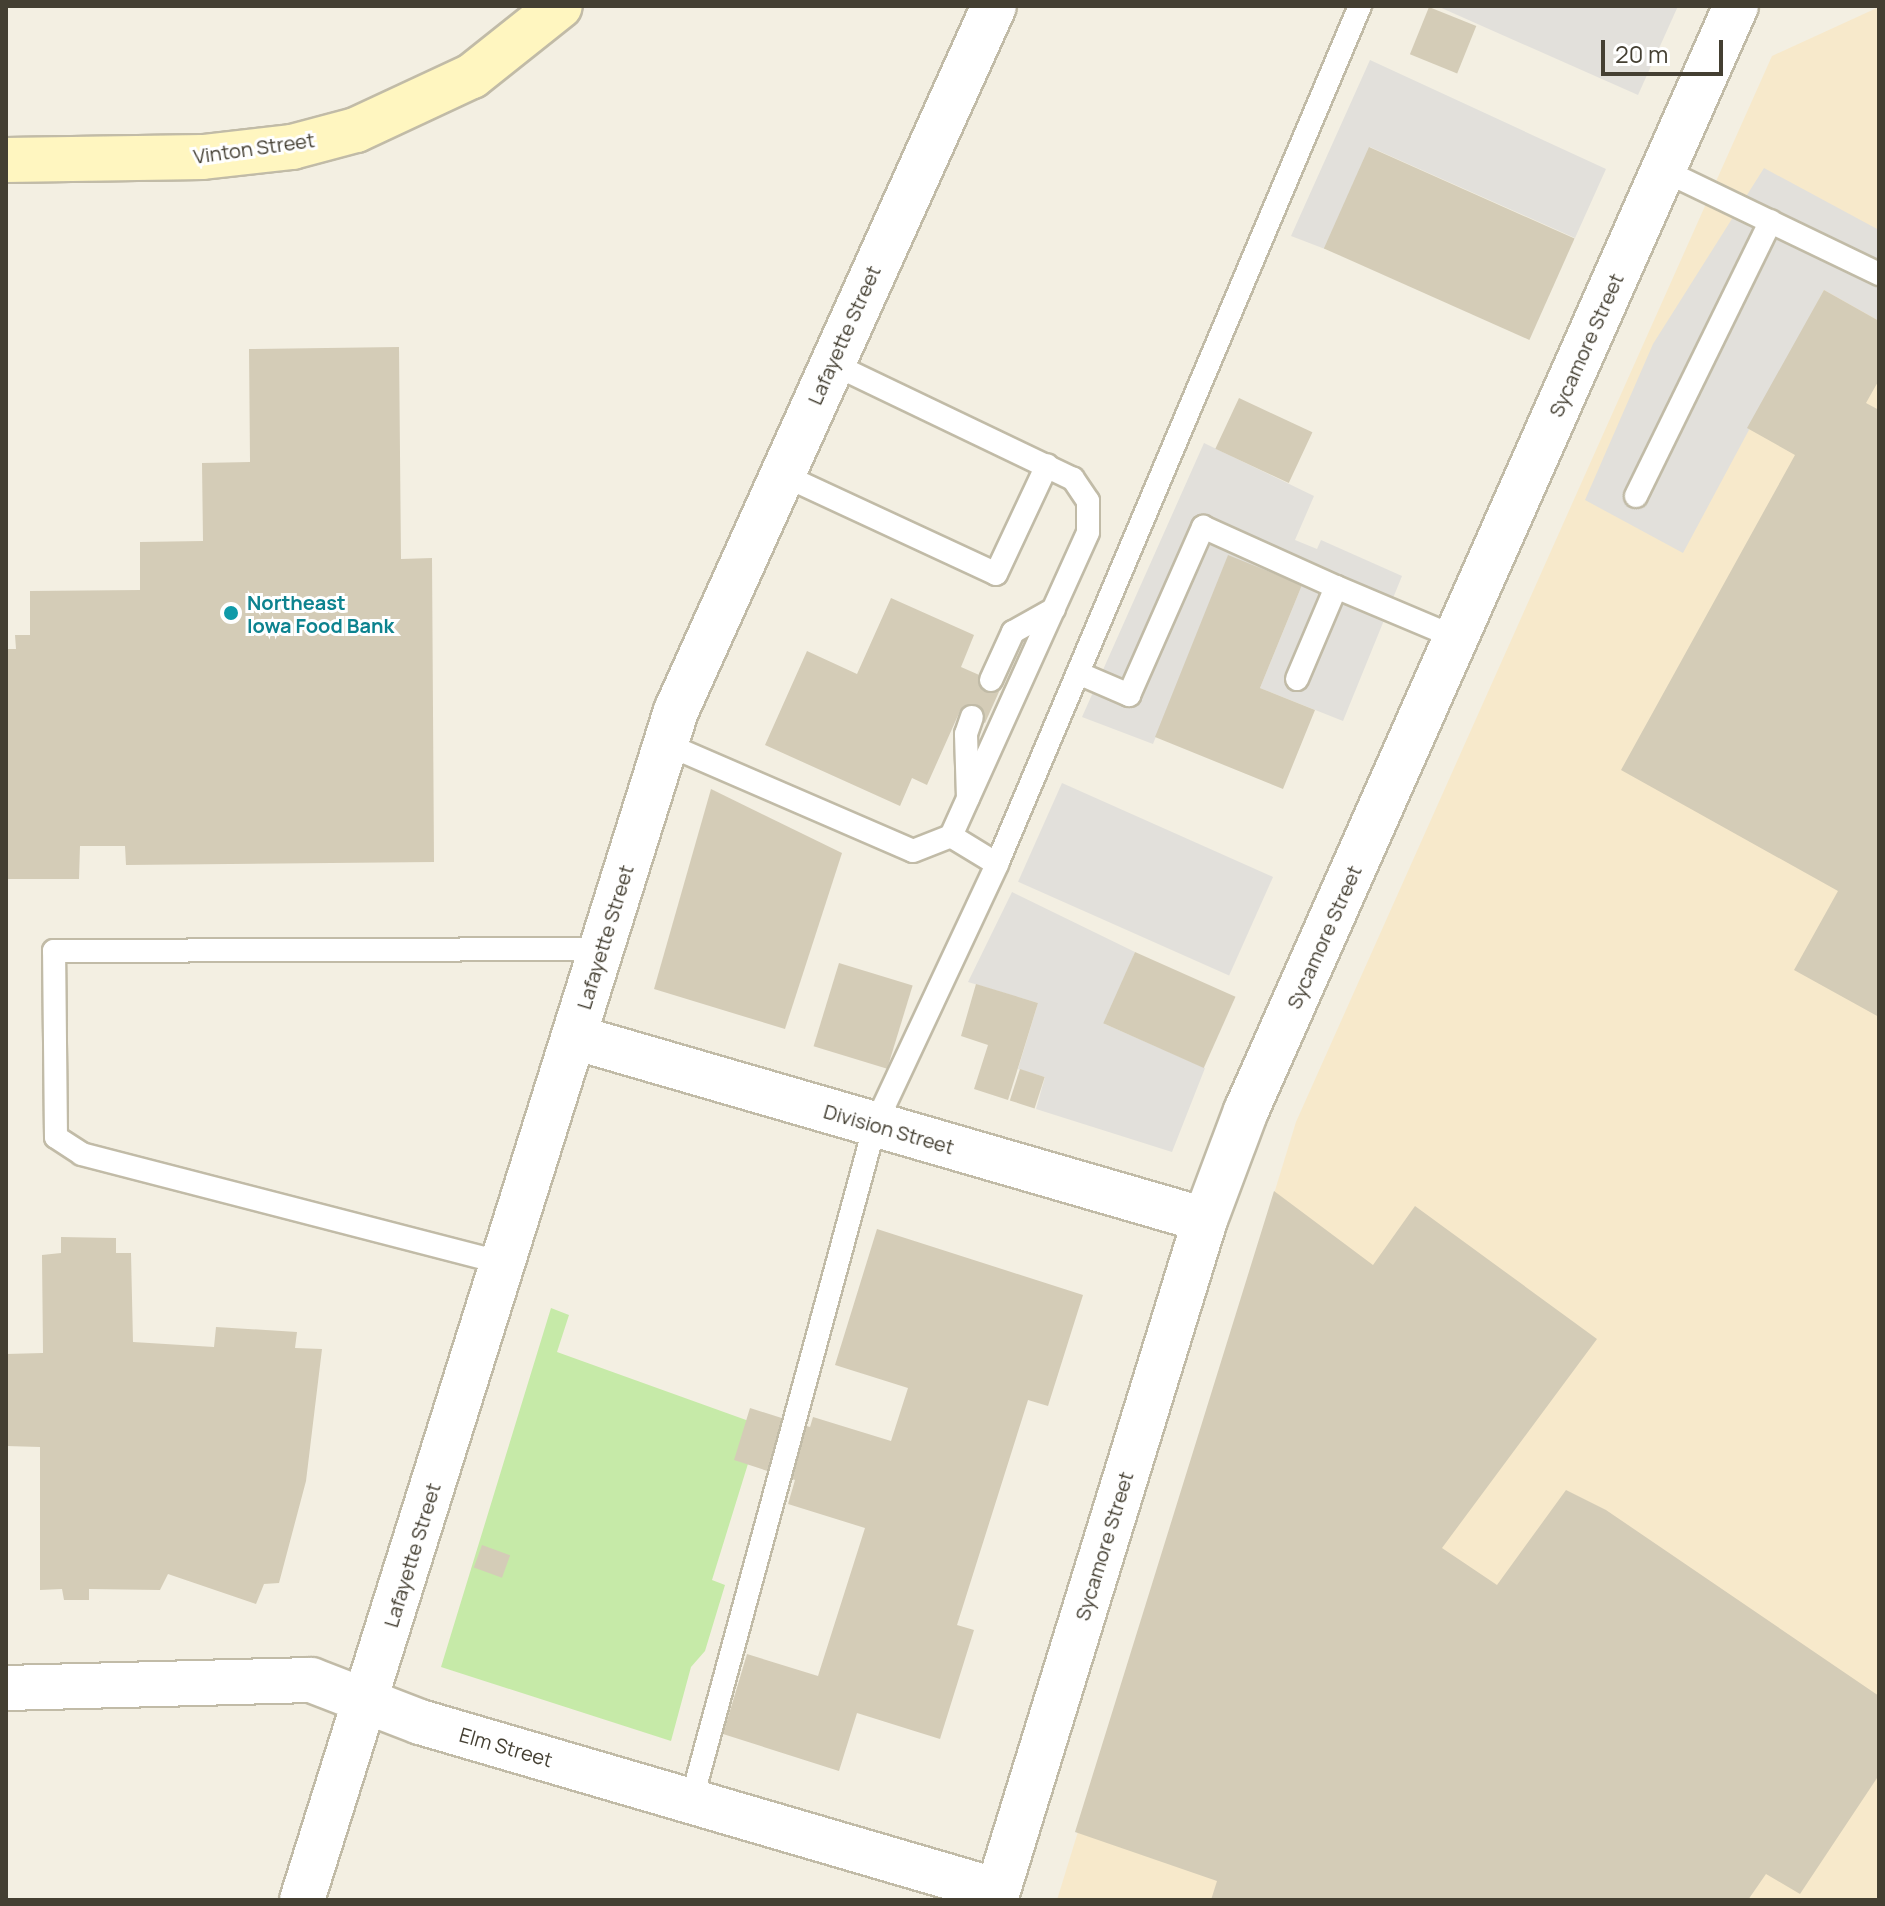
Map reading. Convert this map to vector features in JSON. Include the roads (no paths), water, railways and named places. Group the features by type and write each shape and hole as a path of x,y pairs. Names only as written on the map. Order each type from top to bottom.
{"main road":[{"name":"Vinton Street","path":"6,160 203,157 292,147 356,130 472,76 560,6"}],"street":[{"name":"Lafayette Street","path":"302,1900 369,1702 666,744 781,474 994,6"},
{"name":"Sycamore Street","path":"996,1896 1205,1220 1246,1111 1736,6"},
{"name":"Division Street","path":"574,1037 1205,1220"},
{"name":"Elm Street","path":"6,1688 311,1680 369,1702 996,1896"}],"lane":[{"path":"691,1802 875,1125 997,864 1360,6"},
{"path":"1663,170 1879,274"},
{"path":"1636,496 1771,221"},
{"path":"666,744 913,851 951,836 1088,532 1088,501 1073,479 831,363"},
{"path":"781,474 996,574 1047,465"},
{"path":"1078,673 1129,695 1203,527 1457,638"},
{"path":"1297,679 1336,587"},
{"path":"991,680 1013,632 1054,609"},
{"path":"968,803 966,734 972,717"},
{"path":"951,836 997,864"},
{"path":"503,1263 82,1154 56,1137 54,951 601,949"}],"place":[{"name":"Northeast Iowa Food Bank","path":"231,613"}]}
